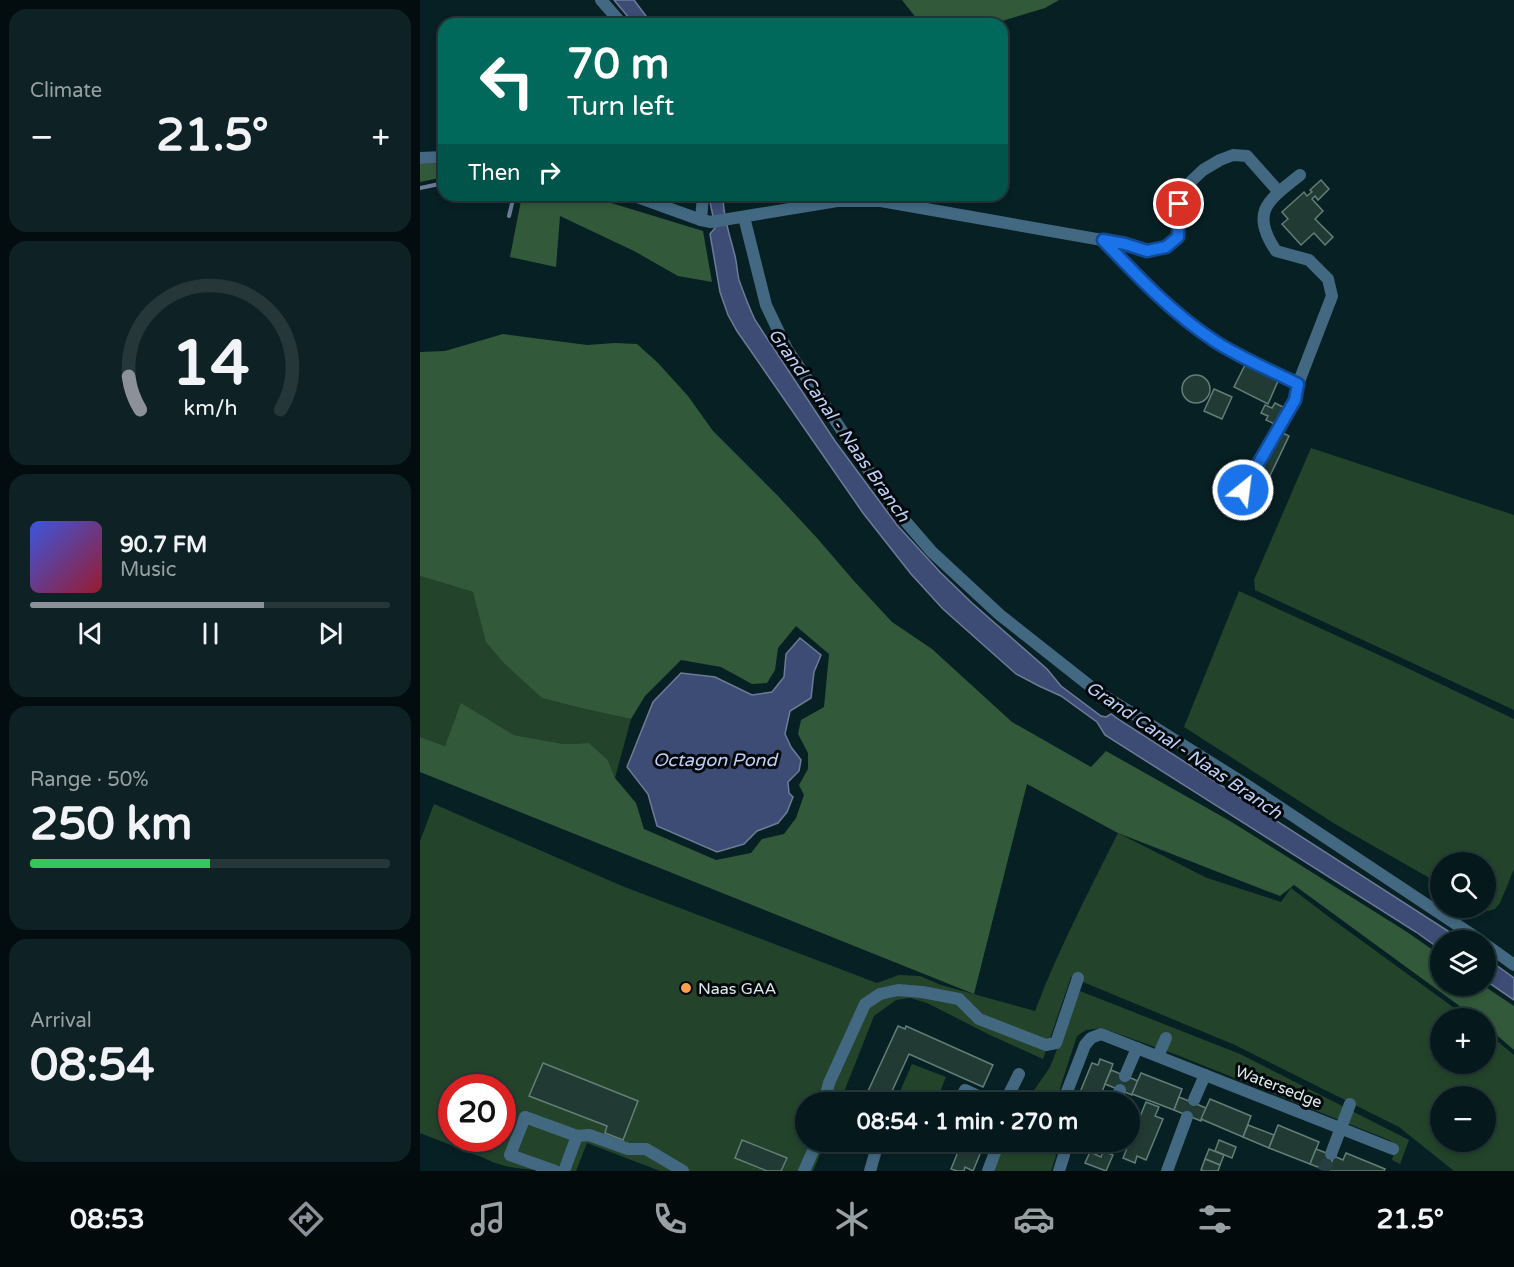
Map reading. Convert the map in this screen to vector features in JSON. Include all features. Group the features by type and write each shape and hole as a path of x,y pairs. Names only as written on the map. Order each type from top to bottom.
{"street":[{"path":"602,0 617,18"},
{"path":"649,201 706,221 837,201 881,201 1125,244 1147,251 1166,247 1178,237 1179,204 1182,190 1203,170 1220,160 1233,155 1247,156 1279,192"},
{"path":"420,158 438,157"},
{"path":"1243,490 1295,400 1298,384 1332,296 1328,279 1309,260 1276,251 1268,239 1263,221 1264,208 1300,175"},
{"path":"704,201 706,221"},
{"path":"744,216 766,305 787,349 894,508 932,552 1000,615 1095,690 1263,796 1465,930"},
{"path":"1103,240 1154,294 1216,342 1298,384"},
{"path":"1496,952 1514,965"},
{"path":"827,1092 829,1083 865,1004 880,994 898,990 959,999 980,1019 1046,1045 1056,1042 1078,978"},
{"name":"Watersedge","path":"1067,1092 1085,1045 1091,1038 1101,1034 1393,1149"},
{"path":"1158,1056 1166,1038"},
{"path":"1125,1076 1137,1048"},
{"path":"1010,1092 1019,1074"},
{"path":"1194,1100 1205,1075"},
{"path":"1331,1154 1350,1104"},
{"path":"555,1171 510,1155 525,1117 578,1136 589,1135 628,1149 646,1149 683,1171"},
{"path":"1167,1171 1187,1117"},
{"path":"564,1171 578,1136"},
{"path":"804,1171 813,1152"},
{"path":"870,1171 875,1152"},
{"path":"988,1171 995,1152"},
{"path":"1059,1171 1064,1152"}],"green space":[{"path":"902,0 1059,0 1045,8 1008,19 916,18"},
{"path":"438,163 438,178 420,182 420,164"},
{"path":"521,201 605,201 703,231 712,282 678,276 634,251 560,216 556,267 510,257"},
{"path":"503,334 587,345 637,344 688,396 713,431 777,495 892,622 932,649 1012,722 1091,767 1106,751 1230,821 1407,932 1430,948 1430,984 1294,885 1280,896 1118,833 1027,784 974,994 420,772 420,737 445,746 461,703 514,735 564,744 589,743 608,760 615,778 636,803 644,829 716,860 751,853 762,839 784,834 796,818 804,795 799,785 808,769 808,753 798,734 801,720 824,707 829,654 796,626 778,648 775,670 767,683 752,684 721,667 681,660 645,696 631,719 542,698 504,663 486,642 473,592 420,576 420,352 445,351"},
{"path":"1311,448 1514,515 1514,710 1255,590 1254,580"},
{"path":"420,576 473,592 479,613 542,698 631,719 615,778 608,760 589,743 564,744 514,735 462,704 445,746 420,737"},
{"path":"1239,591 1514,719 1514,869 1500,903 1496,908 1496,852 1430,852 1430,878 1335,824 1184,727"},
{"name":"Naas GAA","path":"434,804 622,886 877,983 899,975 920,976 941,985 1035,1011 1064,943 1118,833 1207,878 1281,902 1291,888 1430,990 1430,996 1438,996 1454,1008 1430,1008 1430,1074 1496,1074 1496,1040 1514,1055 1514,1171 1454,1171 1430,1152 1496,1152 1496,1086 1430,1086 1430,1152 1399,1127 1235,1045 1071,977 1043,1059 927,1003 910,998 896,1000 874,1016 844,1092 795,1092 795,1152 821,1152 813,1171 660,1171 587,1143 576,1171 504,1166 469,1152 516,1152 516,1074 438,1074 438,1140 420,1133 420,841"},
{"path":"1080,991 1240,1054 1409,1140 1400,1164 1392,1160 1396,1145 1389,1140 1177,1055 1102,1028 1086,1030 1077,1036 1059,1092 1033,1092 1050,1067"},
{"path":"1496,994 1514,1006 1514,1050 1496,1034 1496,1008 1462,1008 1446,996 1496,996"},
{"path":"912,1064 946,1077 940,1092 900,1092"},
{"path":"1001,1152 1055,1152 1051,1171 993,1171"}],"water":[{"path":"614,0 634,0 648,18 629,18"},
{"path":"710,201 723,201 739,280 755,320 835,441 897,525 972,603 1047,669 1061,686 1101,716 1106,717 1111,714 1446,930 1430,930 1430,942 1105,735 1097,722 1061,696 1016,674 943,609 911,574 863,513 737,331 728,315 720,292 710,234 715,228"},
{"name":"Octagon Pond","path":"800,638 821,655 814,672 811,698 790,711 785,734 801,760 799,771 788,782 789,793 793,797 787,812 778,823 757,831 744,844 717,852 657,826 648,794 627,767 653,702 681,673 715,677 752,695 772,692 784,677 786,654"},
{"path":"1496,965 1514,978 1514,1000 1496,988"}],"building":[{"path":"1321,180 1329,189 1318,200 1315,196 1312,199 1323,211 1315,219 1333,237 1325,245 1314,233 1301,245 1282,224 1288,219 1282,212 1304,192 1307,196 1312,192 1310,190"},
{"path":"1245,365 1278,381 1268,404 1234,387"},
{"path":"1196,375 1206,379 1210,389 1206,399 1196,403 1186,399 1182,389 1186,379"},
{"path":"1214,389 1232,397 1222,419 1204,411"},
{"path":"1275,403 1285,408 1277,425 1266,420 1268,416 1261,413 1265,405 1272,408"},
{"path":"1279,431 1289,436 1267,482 1257,478"},
{"path":"898,1026 905,1029 906,1026 993,1065 983,1087 909,1054 892,1092 868,1092"},
{"path":"1100,1059 1113,1064 1102,1092 1080,1092 1092,1063 1098,1065"},
{"path":"543,1063 638,1101 623,1140 605,1133 607,1126 529,1096"},
{"path":"1111,1070 1138,1081 1133,1092 1125,1092 1105,1084"},
{"path":"1141,1073 1182,1089 1174,1110 1140,1097 1140,1092 1133,1092"},
{"path":"1179,1097 1206,1108 1201,1121 1174,1110"},
{"path":"1210,1099 1251,1116 1243,1137 1201,1119"},
{"path":"1146,1102 1159,1107 1155,1116 1163,1119 1146,1160 1137,1156 1135,1163 1123,1158 1125,1152 1140,1152 1140,1117"},
{"path":"1248,1125 1274,1135 1269,1148 1243,1137"},
{"path":"1278,1125 1319,1142 1310,1164 1269,1148"},
{"path":"742,1140 787,1158 781,1171 767,1171 735,1158"},
{"path":"1219,1140 1236,1147 1232,1158 1215,1151"},
{"path":"1209,1149 1224,1155 1220,1165 1205,1159"},
{"path":"1316,1149 1334,1156 1328,1171 1310,1164"},
{"path":"958,1152 981,1152 973,1171 965,1167 964,1171 951,1169"},
{"path":"1090,1152 1101,1157 1103,1152 1113,1155 1106,1171 1085,1163"},
{"path":"1346,1153 1385,1169 1384,1171 1328,1171 1334,1156 1343,1160"},
{"path":"1205,1159 1220,1165 1218,1171 1201,1170"}],"waterway":[{"path":"420,188 438,184"},
{"path":"509,216 513,201"}],"tunnel":[{"path":"1323,1171 1331,1154"}],"place":[{"name":"Naas GAA","path":"686,988"}],"route":[{"path":"1179,204 1178,237 1166,247 1147,251 1103,240 1154,294 1191,324 1216,342 1298,384 1295,400 1243,490"}],"water label":[{"name":"Grand Canal - Naas Branch","path":"839,425"},
{"name":"Grand Canal - Naas Branch","path":"1184,750"}]}
